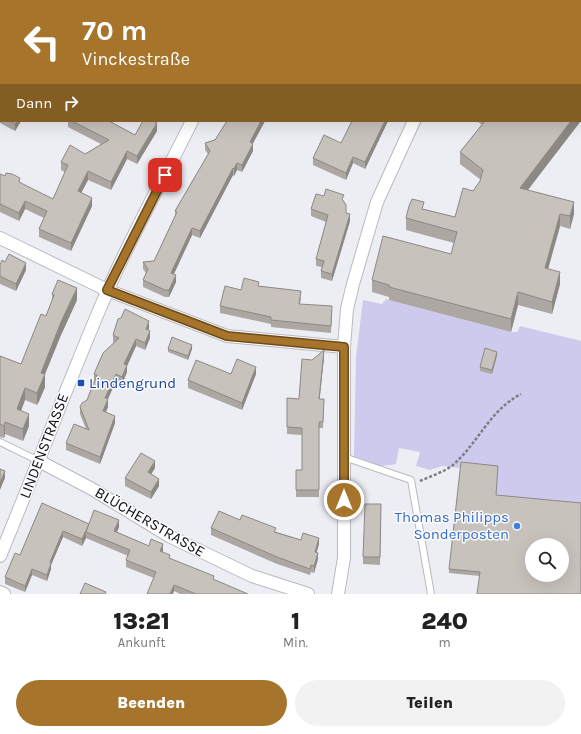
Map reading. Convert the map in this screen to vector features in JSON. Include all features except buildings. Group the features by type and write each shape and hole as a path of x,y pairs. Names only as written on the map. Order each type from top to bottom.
{"street":[{"name":"LINDENSTRASSE","path":"0,556 107,290 191,122"},
{"path":"338,594 344,558 344,347 347,309 377,202 414,122"},
{"path":"0,238 107,290 227,336 344,347"},
{"name":"BLÜCHERSTRASSE","path":"39,462 92,489 169,536 252,576 308,594"},
{"path":"0,592 4,594"}],"lane":[{"path":"0,442 39,462"},
{"path":"344,457 411,480 431,594"}],"path":[{"path":"412,485 455,463 500,409 510,400 521,394"}],"shaded area":[{"path":"386,299 511,332 517,332 520,326 581,341 581,507 496,499 461,466 459,468 442,466 430,470 416,466 420,452 399,448 396,464 381,466 354,456 356,357 363,300 382,304"}],"place":[{"name":"Lindengrund","path":"81,383"},
{"name":"Thomas Philipps Sonderposten","path":"517,526"}],"route":[{"path":"165,175 107,290 227,336 344,347 344,500"}]}
